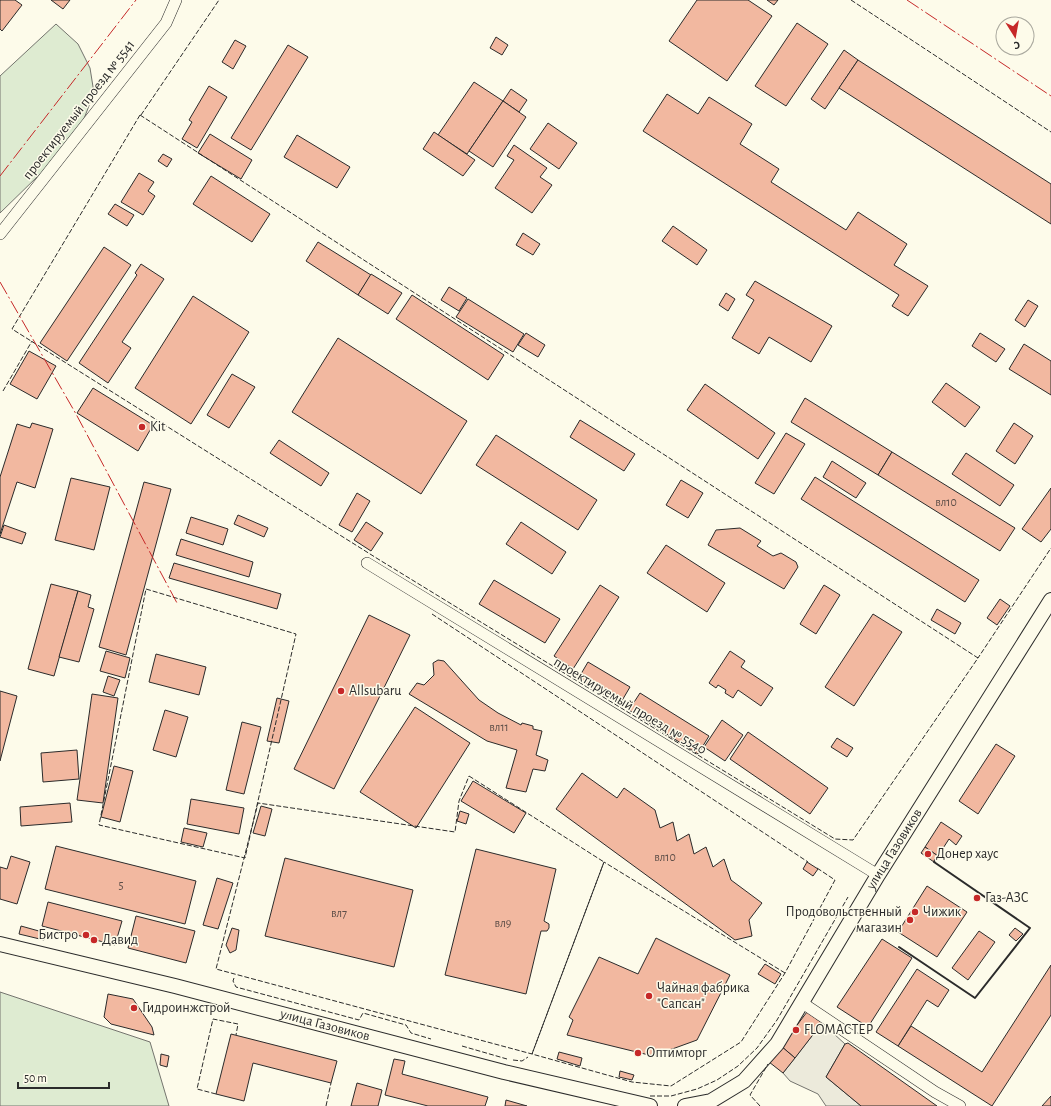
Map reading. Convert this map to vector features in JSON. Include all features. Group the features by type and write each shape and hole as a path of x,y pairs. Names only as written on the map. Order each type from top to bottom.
{"street":[{"name":"проектируемый проезд № 5541","path":"0,234 166,23 176,0"},
{"name":"проектируемый проезд № 5540","path":"367,563 878,876"},
{"name":"улица Газовиков","path":"685,1106 711,1101 744,1081 777,1044 878,876 1051,600"},
{"name":"улица Газовиков","path":"0,944 175,986 504,1072 650,1106"},
{"path":"801,1002 934,1092 960,1106"}],"green space":[{"path":"56,24 78,44 90,68 94,93 76,139 0,213 0,76"},
{"path":"0,992 150,1042 169,1106 0,1106"}],"shaded area":[{"path":"822,1023 845,1044 826,1077 861,1106 826,1106 818,1094 790,1081 783,1073"}],"building":[{"path":"0,0 15,0 22,5 2,31 0,29"},
{"path":"51,0 70,0 63,9"},
{"path":"697,0 748,0 772,16 727,81 669,41"},
{"path":"767,0 778,0 774,5"},
{"path":"797,23 828,44 786,106 755,86"},
{"path":"496,37 508,45 502,55 490,48"},
{"path":"235,40 246,46 233,69 222,62"},
{"path":"288,45 308,57 251,150 231,138"},
{"path":"844,50 858,60 825,109 811,99"},
{"path":"858,60 1051,184 1051,224 839,88"},
{"path":"474,82 503,101 467,154 438,135"},
{"path":"209,86 227,97 197,148 182,139 192,122 189,120"},
{"path":"511,89 527,100 519,112 503,101"},
{"path":"667,94 698,114 709,97 752,124 740,144 779,169 771,182 846,230 858,212 907,244 894,265 928,286 908,316 892,306 899,295 643,131"},
{"path":"503,101 526,117 493,167 469,151"},
{"path":"548,123 577,143 559,169 530,149"},
{"path":"434,132 475,160 463,176 423,149"},
{"path":"210,134 252,160 241,179 198,153"},
{"path":"297,135 350,167 337,188 284,157"},
{"path":"514,145 547,168 540,177 552,185 532,213 495,188 514,160 507,156"},
{"path":"163,154 172,159 167,167 158,161"},
{"path":"139,173 154,182 148,191 155,196 143,215 121,202"},
{"path":"211,176 270,214 252,242 193,204"},
{"path":"115,204 134,215 127,226 108,214"},
{"path":"673,226 707,250 697,265 662,241"},
{"path":"523,233 540,244 533,255 516,245"},
{"path":"318,242 371,275 358,295 306,261"},
{"path":"104,247 131,265 67,361 40,343"},
{"path":"141,264 164,279 122,342 131,348 108,383 79,363 137,275 135,273"},
{"path":"371,274 402,293 388,314 358,295"},
{"path":"755,281 832,326 811,362 769,337 759,354 732,338 754,300 746,295"},
{"path":"449,287 467,298 459,311 441,300"},
{"path":"726,293 735,299 728,311 719,305"},
{"path":"412,295 504,355 488,380 396,319"},
{"path":"193,296 249,332 191,424 135,388"},
{"path":"468,299 524,334 513,352 456,317"},
{"path":"1028,300 1038,306 1025,327 1015,320"},
{"path":"526,333 545,345 538,357 518,345"},
{"path":"980,333 1005,349 996,362 972,346"},
{"path":"338,338 467,421 421,494 292,412"},
{"path":"1024,344 1051,361 1051,395 1009,369"},
{"path":"29,351 56,366 37,399 10,384"},
{"path":"232,374 255,387 229,428 207,415"},
{"path":"946,383 980,407 965,427 932,402"},
{"path":"705,384 775,433 758,459 687,410"},
{"path":"93,388 153,425 138,451 77,413"},
{"path":"805,398 892,452 878,475 791,422"},
{"path":"580,420 635,454 624,471 570,437"},
{"path":"32,423 53,429 35,488 17,482 0,534 0,477 17,424 30,428"},
{"path":"1014,423 1033,436 1015,464 996,451"},
{"path":"786,433 805,444 774,494 755,483"},
{"path":"496,435 597,500 578,530 476,465"},
{"path":"279,440 329,473 321,486 270,453"},
{"path":"892,452 1015,528 1000,551 878,475"},
{"path":"966,453 1014,485 1000,506 952,474"},
{"path":"832,461 866,483 856,498 823,477"},
{"path":"815,477 979,580 965,602 801,499"},
{"path":"71,478 110,487 94,550 55,540"},
{"path":"681,480 703,493 688,518 666,505"},
{"path":"144,482 171,489 126,655 99,647"},
{"path":"1051,488 1051,529 1041,542 1022,529"},
{"path":"357,493 370,501 352,532 339,525"},
{"path":"238,515 268,528 264,537 234,524"},
{"path":"191,517 228,529 223,545 186,533"},
{"path":"366,522 383,533 371,551 354,540"},
{"path":"521,522 566,552 552,574 506,544"},
{"path":"4,525 26,533 22,544 0,537"},
{"path":"740,528 761,541 757,546 773,556 781,553 796,562 798,567 784,589 708,545 716,530"},
{"path":"181,539 253,562 249,577 176,555"},
{"path":"666,545 725,583 707,612 647,573"},
{"path":"174,563 281,594 277,609 169,578"},
{"path":"494,580 560,619 545,643 479,604"},
{"path":"51,584 78,591 54,676 28,669"},
{"path":"600,585 619,597 573,669 554,656"},
{"path":"824,585 840,595 816,634 800,624"},
{"path":"78,591 91,595 88,607 94,609 79,662 59,657"},
{"path":"1000,599 1010,606 997,625 987,618"},
{"path":"937,609 961,623 955,634 931,620"},
{"path":"873,614 902,632 854,706 825,687"},
{"path":"369,615 410,635 334,789 294,769"},
{"path":"106,651 130,658 125,678 100,671"},
{"path":"730,651 745,661 741,667 773,688 761,706 738,690 733,698 725,693 726,690 718,685 716,688 709,683"},
{"path":"156,654 206,667 199,695 149,682"},
{"path":"438,660 444,661 479,700 498,713 521,725 522,723 533,726 533,729 542,731 536,755 548,760 545,771 533,769 526,792 506,788 517,750 487,741 409,694 417,683 424,685 434,675 433,663"},
{"path":"588,662 630,687 620,704 578,679"},
{"path":"108,676 120,680 114,696 103,692"},
{"path":"0,691 17,696 0,761"},
{"path":"640,693 709,736 698,754 629,710"},
{"path":"92,694 118,698 103,803 77,800"},
{"path":"277,698 289,701 279,743 267,741"},
{"path":"415,707 470,743 416,828 360,792"},
{"path":"165,710 188,717 176,757 153,750"},
{"path":"722,720 743,735 725,761 704,747"},
{"path":"242,722 261,727 244,794 226,790"},
{"path":"748,732 828,788 810,814 730,759"},
{"path":"837,738 853,748 847,757 831,747"},
{"path":"996,744 1015,756 978,814 959,801"},
{"path":"77,750 79,779 43,782 41,753"},
{"path":"114,766 133,771 120,822 101,817"},
{"path":"582,773 617,798 624,788 655,810 660,828 673,822 677,841 689,834 694,854 706,847 713,867 724,859 731,880 762,903 749,920 752,936 735,940 556,809"},
{"path":"473,781 526,813 514,833 461,801"},
{"path":"191,799 244,808 239,834 187,824"},
{"path":"70,803 72,822 21,826 20,807"},
{"path":"261,806 272,809 265,836 253,833"},
{"path":"460,811 469,814 466,824 457,821"},
{"path":"941,822 962,836 956,845 949,839 938,856 925,847"},
{"path":"184,828 207,833 203,847 181,842"},
{"path":"56,846 196,881 185,924 45,889"},
{"path":"925,847 938,856 934,862 921,853"},
{"path":"476,849 556,869 544,921 549,924 549,928 547,931 541,931 526,994 445,975"},
{"path":"11,856 30,862 17,904 0,899 0,867 7,869"},
{"path":"285,858 413,890 394,967 265,936"},
{"path":"807,862 818,869 813,876 803,869"},
{"path":"217,878 233,883 218,929 203,925"},
{"path":"927,886 967,912 937,957 898,932"},
{"path":"48,902 122,921 115,945 42,926"},
{"path":"136,916 195,931 186,963 128,948"},
{"path":"21,926 46,933 44,940 19,934"},
{"path":"232,928 239,930 236,950 230,953 226,945"},
{"path":"1015,928 1023,934 1016,941 1009,935"},
{"path":"979,931 995,942 968,980 952,968"},
{"name":"Чайная фабрика \"Сапсан\"","path":"656,938 730,975 697,1040 653,1056 567,1035 573,1020 569,1017 599,957 638,974"},
{"path":"882,939 912,958 868,1027 837,1007"},
{"path":"765,964 781,974 775,984 758,974"},
{"path":"1051,965 1051,1015 992,1106 898,1046 911,1026 982,1072"},
{"path":"917,969 949,990 938,1007 927,1000 898,1046 876,1032"},
{"path":"108,994 133,999 152,1027 154,1035 111,1024 104,1017"},
{"path":"807,1012 822,1023 795,1058 781,1046"},
{"path":"231,1034 337,1061 331,1083 253,1063 244,1101 216,1094"},
{"path":"848,1043 937,1106 861,1106 826,1077 845,1044"},
{"path":"781,1046 795,1058 783,1073 769,1062"},
{"path":"559,1052 582,1058 580,1066 557,1059"},
{"path":"161,1054 169,1056 167,1067 160,1065"},
{"path":"394,1059 405,1061 402,1074 488,1097 485,1106 428,1106 385,1095"},
{"path":"620,1071 634,1075 632,1080 619,1077"},
{"path":"357,1083 382,1090 378,1106 351,1106"},
{"path":"1051,1096 1051,1106 1042,1106"},
{"path":"506,1100 527,1106 505,1106"}],"fence":[{"path":"141,115 219,0"},
{"path":"851,0 1051,132"},
{"path":"140,115 978,658 853,840 835,839 378,559 12,329 140,115"},
{"path":"3,391 32,341"},
{"path":"977,657 978,658 1051,548"},
{"path":"146,589 296,634 245,858 99,825 146,589"},
{"path":"432,614 808,862"},
{"path":"469,776 604,862 532,1054 216,969 258,803 455,832 459,801 469,776"},
{"path":"785,973 604,862 532,1054 632,1082 671,1086 741,1042 785,973 835,880 817,868"},
{"path":"650,1096 671,1096 697,1089 717,1080 738,1066 757,1048 777,1020 848,897"},
{"path":"234,978 233,981 236,987 359,1020 363,1013 406,1025 411,1033 431,1039"},
{"path":"216,1094 197,1089 213,1019 238,1024 236,1035"},
{"path":"462,1046 507,1059"},
{"path":"513,1060 522,1061 528,1057"},
{"path":"760,1106 750,1095 768,1064"},
{"path":"326,1106 331,1083"}],"wall":[{"path":"899,947 975,998 1030,928 934,862 935,860"}],"power":[{"path":"0,176 136,0"},
{"path":"907,0 1051,96"},
{"path":"0,282 76,414 177,603"}],"place":[{"name":"Kit","path":"142,427"},
{"name":"Allsubaru","path":"341,691"},
{"name":"Донер хаус","path":"928,854"},
{"name":"Газ-АЗС","path":"977,898"},
{"name":"Чижик","path":"915,912"},
{"name":"Продовольственный магазин","path":"910,920"},
{"name":"Бистро","path":"86,935"},
{"name":"Давид","path":"94,940"},
{"name":"Чайная фабрика \"Сапсан\"","path":"649,996"},
{"name":"Гидроинжстрой","path":"134,1008"},
{"name":"FLOМАСТЕР","path":"796,1030"},
{"name":"Оптимторг","path":"638,1053"}]}
